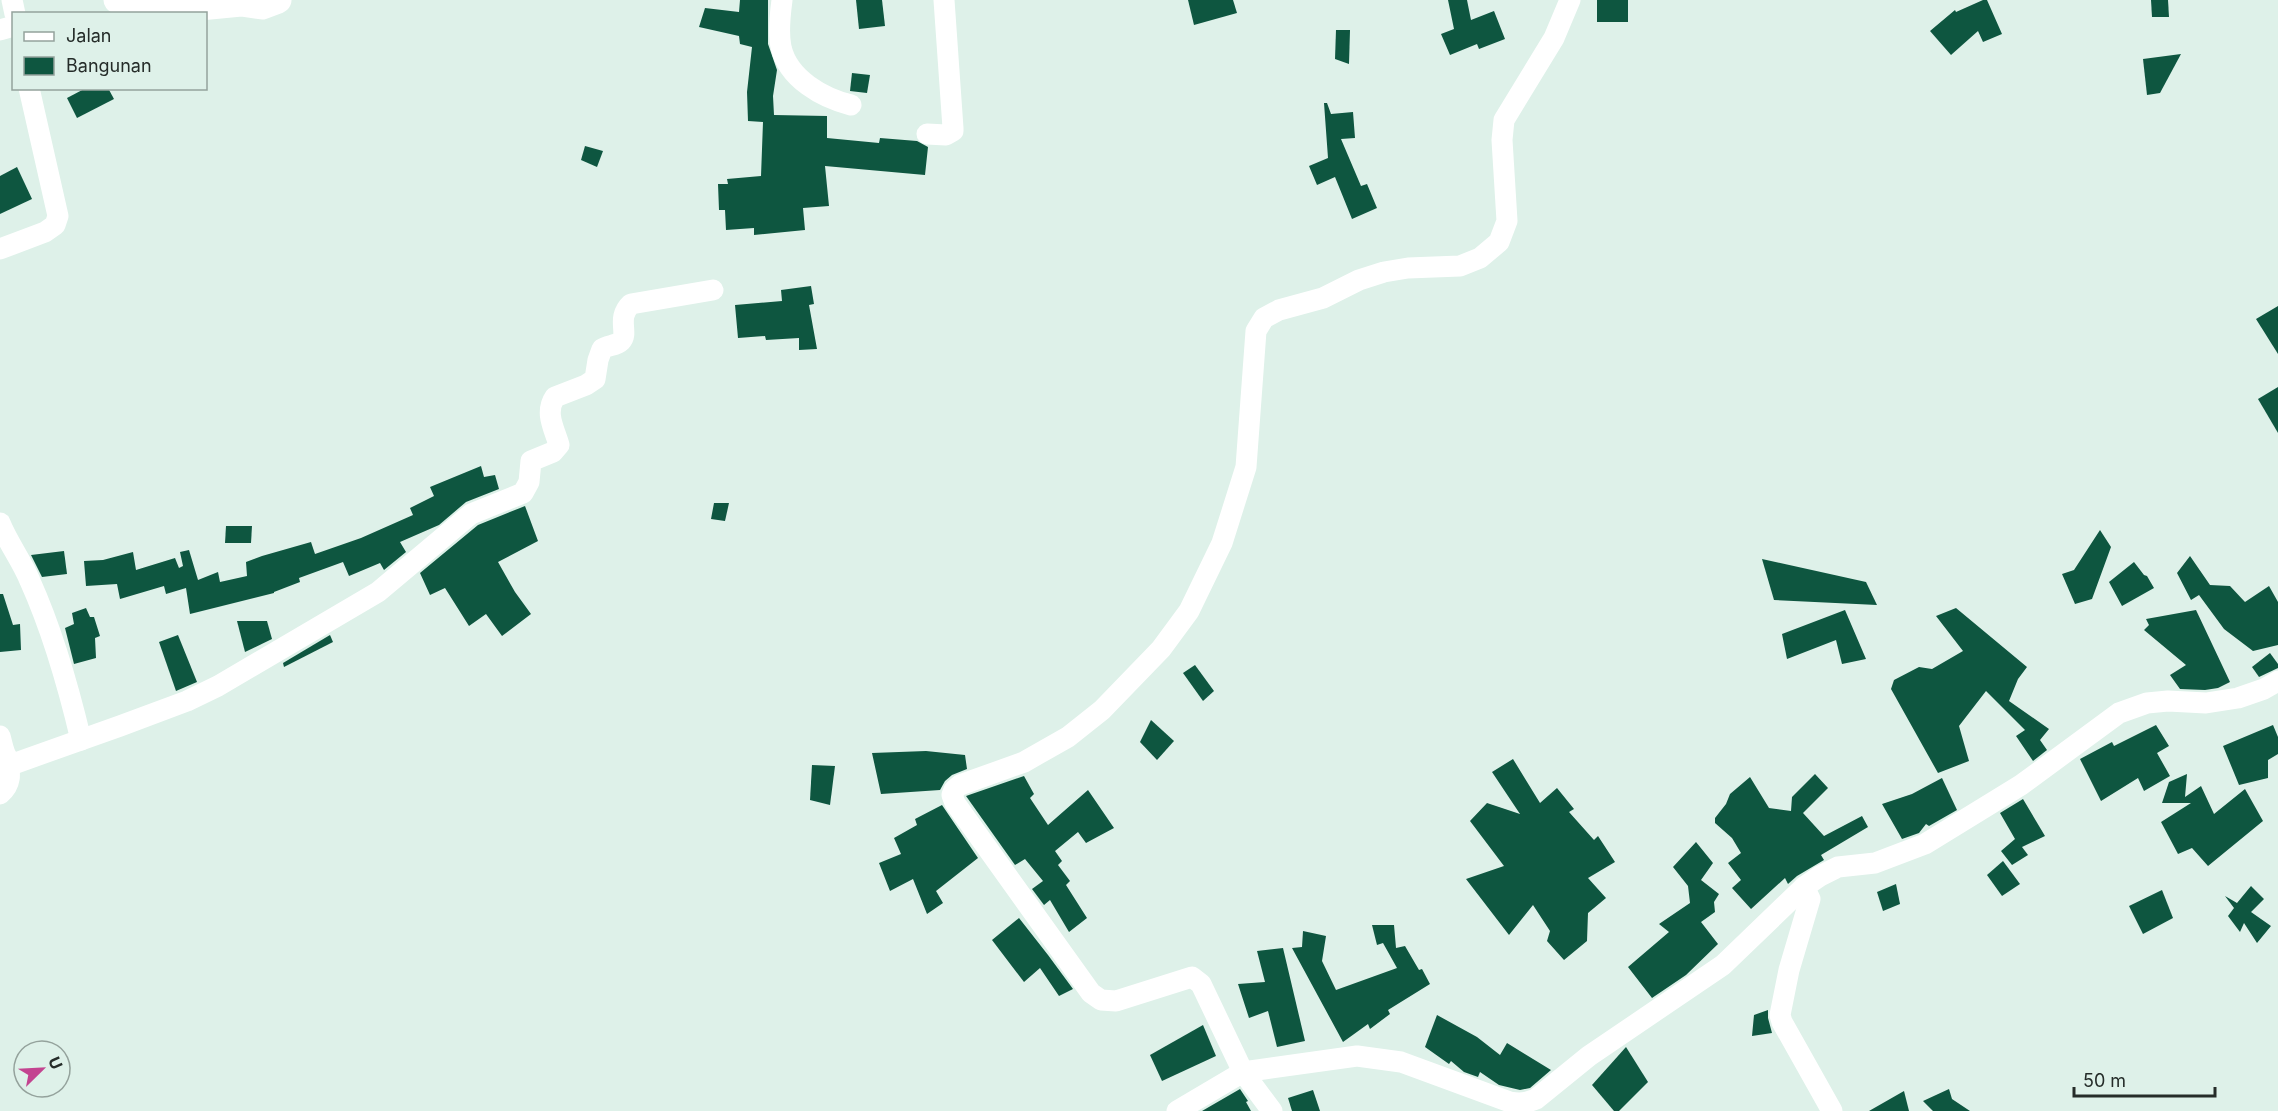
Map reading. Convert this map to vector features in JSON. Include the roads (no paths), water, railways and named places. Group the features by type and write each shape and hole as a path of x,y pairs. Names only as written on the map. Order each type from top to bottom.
{"street":[{"path":"117,0 179,9 241,3 261,6 278,0"},
{"path":"782,0 781,48 788,64 816,92 834,101 851,105"},
{"path":"927,134 946,135 954,128 944,0"},
{"path":"1272,1111 1244,1072 1201,984 1192,977 1116,1001 1101,1000 1091,993 955,803 952,795 954,790 1024,762 1068,737 1102,710 1161,649 1189,611 1222,543 1246,467 1256,331 1264,318 1280,310 1323,298 1359,280 1384,272 1460,266 1480,258 1499,242 1507,221 1502,140 1504,120 1554,38 1570,0"},
{"path":"0,249 45,232 55,225 58,216 28,90"},
{"path":"8,759 16,763 187,700 218,686 385,587 471,514 523,493 529,482 531,461 553,452 559,446 550,418 552,401 555,397 595,379 598,360 603,349 620,342 623,338 622,320 626,308 637,301 713,290"},
{"path":"0,524 44,612 68,686 81,740"},
{"path":"1177,1111 1244,1072 1358,1056 1401,1062 1421,1068 1516,1108 1536,1099 1589,1056 1723,965 1804,887 1820,876 1838,867 1875,863 1925,844 2021,785 2119,713 2147,703 2168,701 2206,703 2275,689"},
{"path":"0,736 8,759 10,774 9,783 0,794"},
{"path":"1804,887 1810,898 1792,959 1780,1015 1832,1111"}]}
